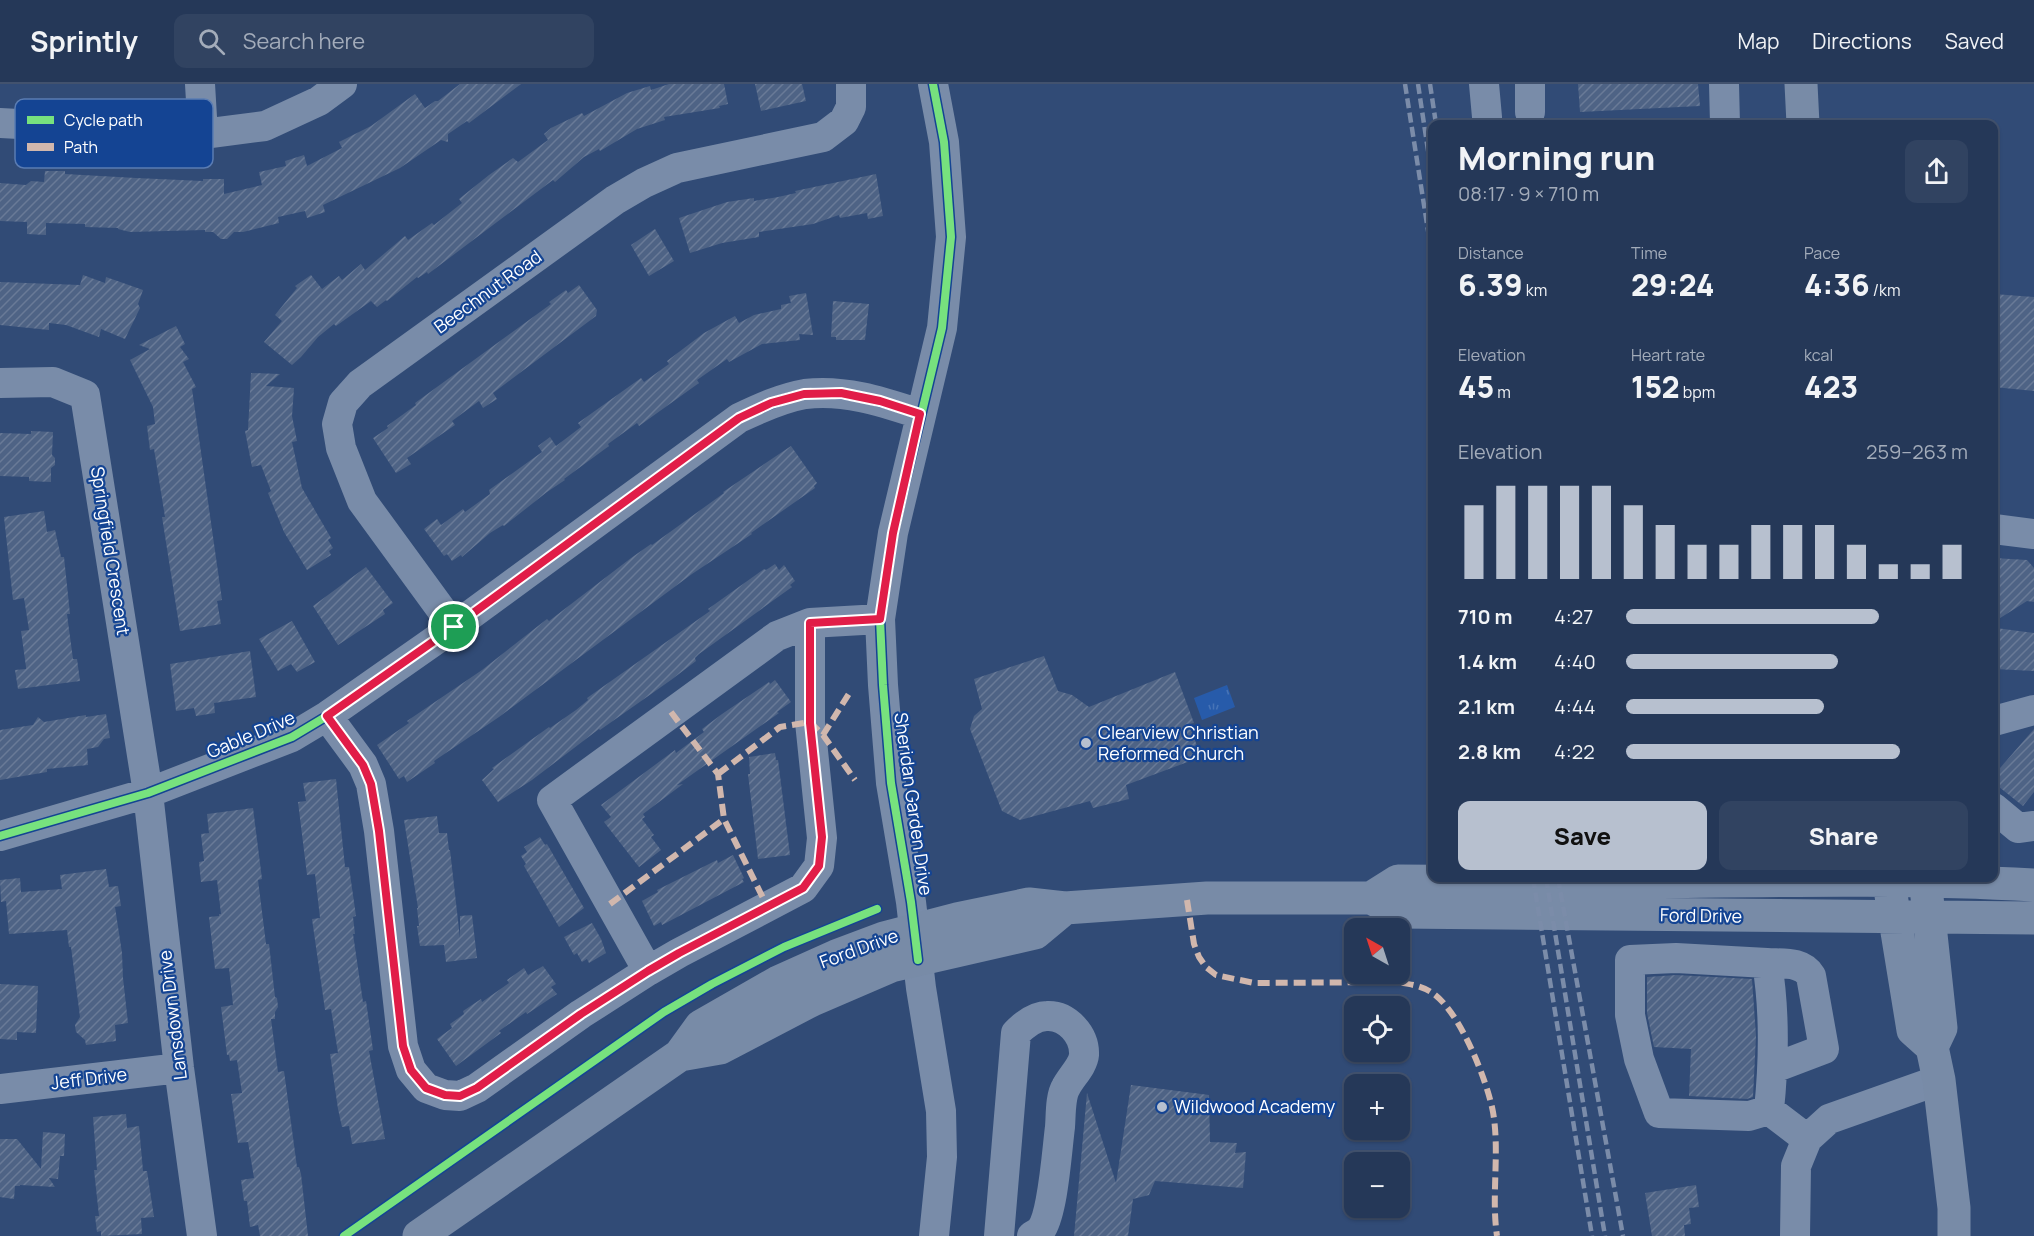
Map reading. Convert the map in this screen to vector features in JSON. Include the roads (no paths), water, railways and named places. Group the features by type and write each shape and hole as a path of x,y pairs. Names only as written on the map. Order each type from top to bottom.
{"main road":[{"path":"1801,84 1803,120"},
{"name":"Ford Drive","path":"1371,898 1398,881 1428,881"},
{"path":"1890,882 1893,916 1913,1030 1932,1047 1939,1080 1954,1208 1954,1236"},
{"path":"1925,882 1941,1028 1932,1047"},
{"name":"Ford Drive","path":"1980,882 2034,885"},
{"name":"Ford Drive","path":"419,1236 680,1055 720,1048 812,1000 891,966 916,945 957,919 1029,904 1065,908 1207,898 1371,898 1399,912 2034,918"}],"street":[{"path":"200,84 201,99"},
{"path":"213,133 265,126 319,101 342,84"},
{"name":"Beechnut Road","path":"454,627 362,501 341,448 337,424 343,402 360,384 615,200 644,183 677,168 823,137 844,121 851,107 851,84"},
{"name":"Sheridan Garden Drive","path":"933,84 944,142 951,237 942,328 893,533 880,619 891,783 940,1111 942,1157 934,1236"},
{"path":"1484,84 1486,117"},
{"path":"1724,84 1725,120"},
{"path":"0,123 15,124"},
{"name":"Springfield Crescent","path":"0,383 53,382 85,395 148,793"},
{"name":"Gable Drive","path":"0,836 148,793 292,737 327,716 454,627 739,418 771,403 804,394 841,393 880,401 920,414"},
{"path":"1998,530 2034,534"},
{"path":"648,971 552,800 777,636 810,623 880,619"},
{"path":"327,716 363,765 371,784 379,831 403,1046 411,1070 426,1088 445,1095 460,1096 477,1088 581,1014 648,971 803,888 819,866 822,837 810,723 810,623"},
{"path":"1998,720 2034,710"},
{"name":"Lansdown Drive","path":"148,793 179,1068 202,1236"},
{"path":"1998,811 2018,828 2034,826"},
{"path":"1769,1110 1749,1116 1659,1113 1639,1059 1630,1015 1630,960 1676,958 1799,965 1807,969 1811,976 1824,1049 1774,1068"},
{"path":"1767,963 1770,980 1774,1068 1769,1110"},
{"path":"999,1236 1016,1033 1039,1017 1049,1016 1061,1018 1072,1026 1084,1045 1084,1058 1065,1089 1049,1210 1041,1230 1032,1236"},
{"name":"Jeff Drive","path":"0,1089 179,1068"},
{"path":"1795,1236 1796,1166 1807,1139 1829,1119 1939,1080"},
{"path":"1769,1110 1807,1139"}],"railway":[{"path":"1405,84 1428,231"},
{"path":"1418,84 1428,150"},
{"path":"1430,84 1435,120"},
{"path":"1534,882 1592,1236"},
{"path":"1547,882 1605,1236"},
{"path":"1559,882 1623,1236"}],"place":[{"name":"Clearview Christian Reformed Church","path":"1086,743"},
{"name":"Wildwood Academy","path":"1162,1107"}]}
